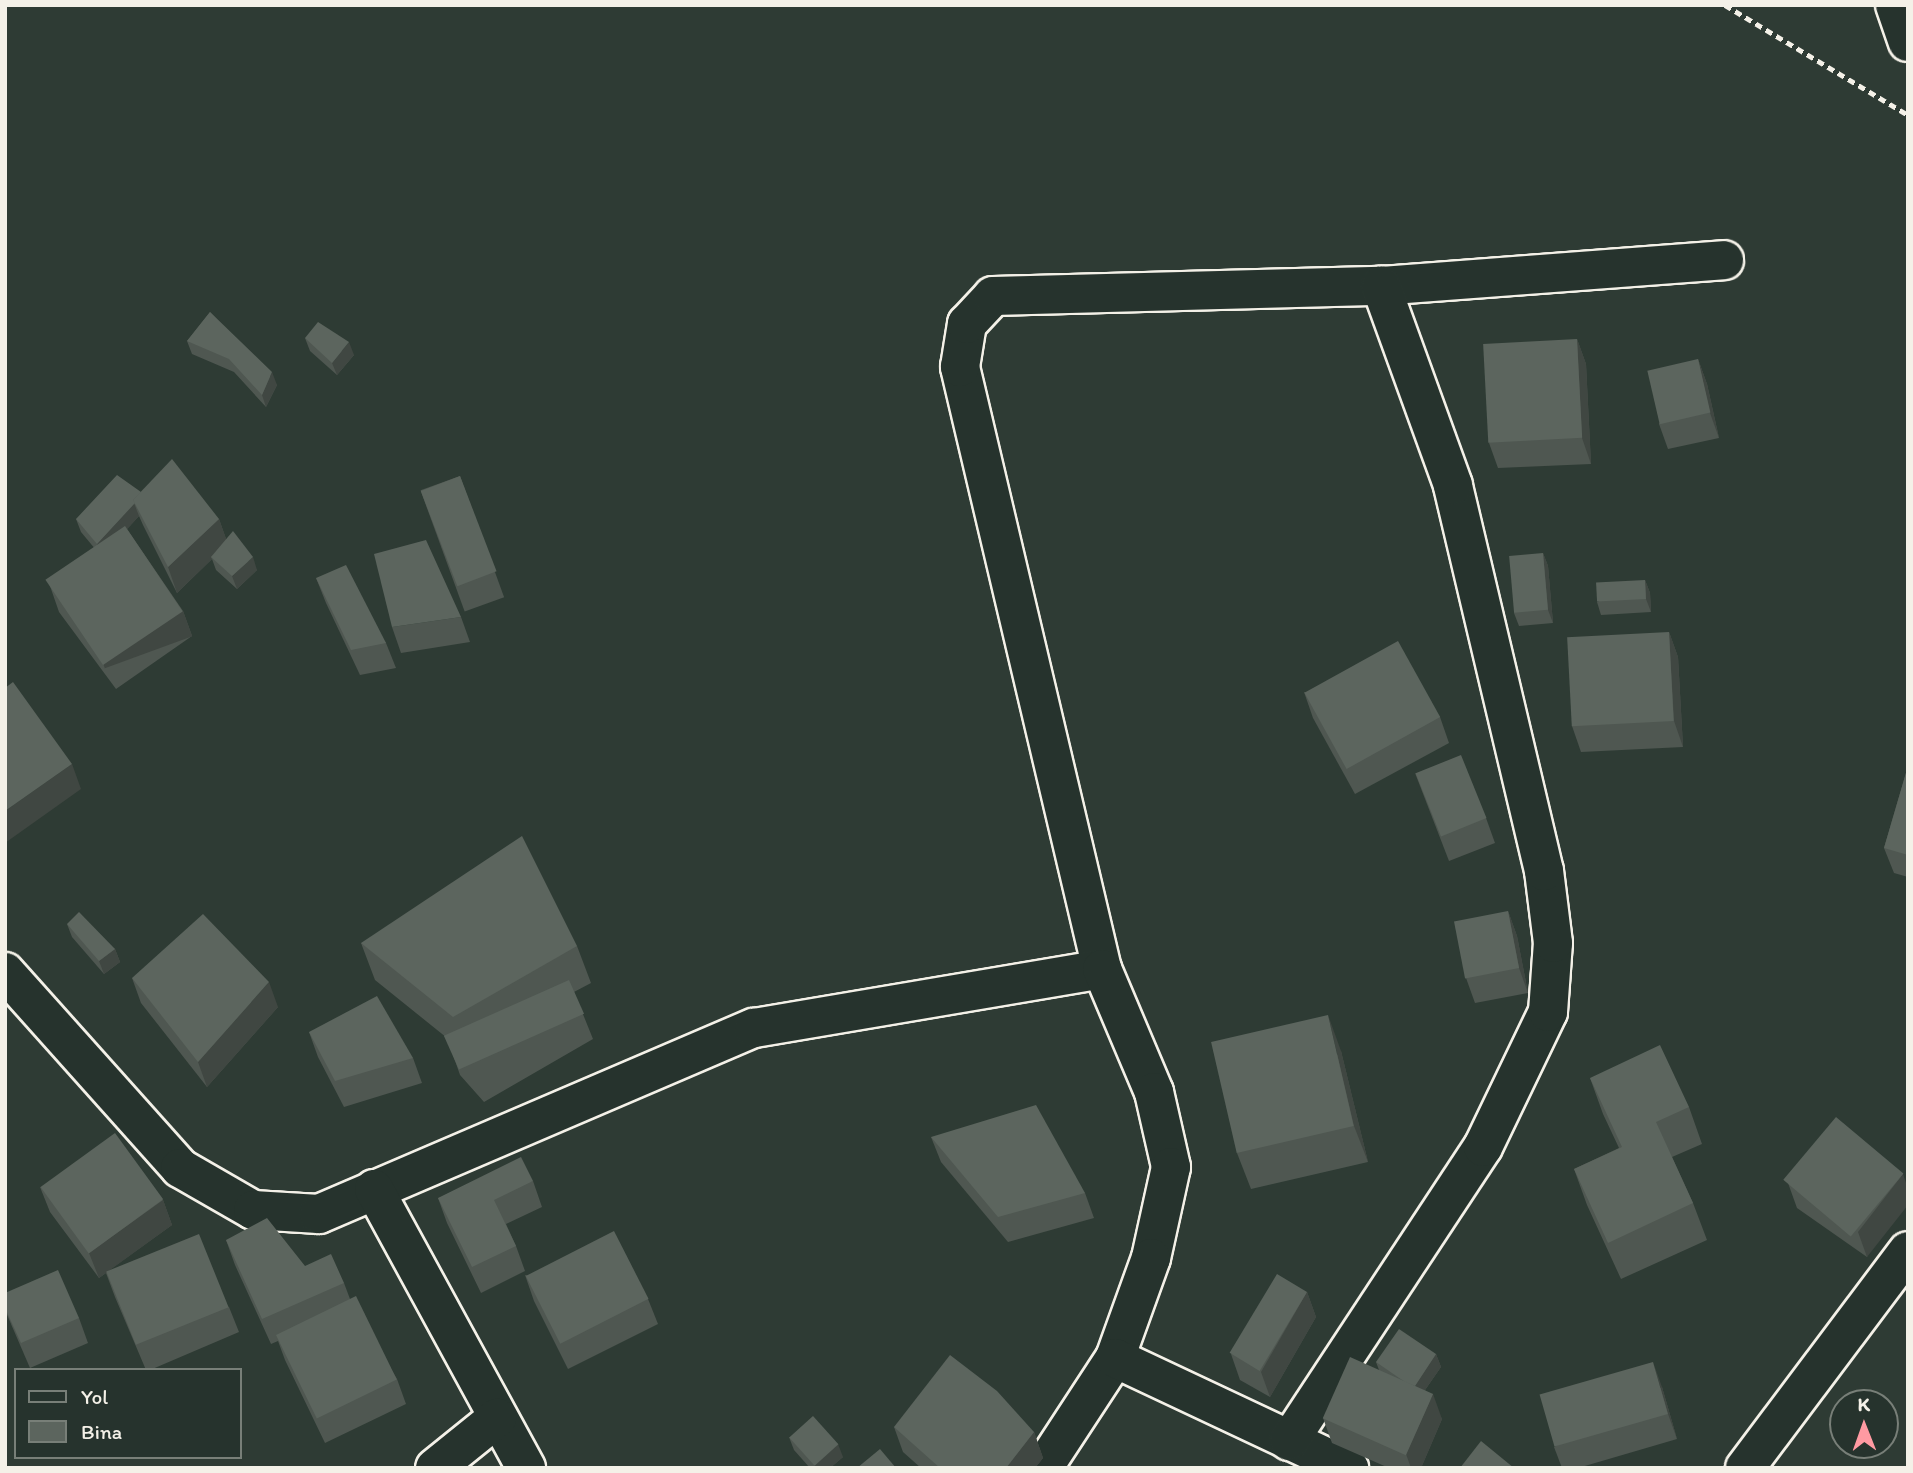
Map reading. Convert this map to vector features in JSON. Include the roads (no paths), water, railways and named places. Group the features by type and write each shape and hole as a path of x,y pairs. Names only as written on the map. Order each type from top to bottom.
{"street":[{"path":"1895,5 1908,42"},
{"path":"1043,1468 1115,1358 1151,1258 1171,1167 1154,1092 1102,969 960,367 967,324 993,296 1381,286 1724,260"},
{"path":"1289,1441 1483,1147 1548,1012 1553,943 1538,845 1453,485 1381,286"},
{"path":"5,972 180,1168 215,1191 253,1210 318,1214 754,1028 1102,969"},
{"path":"374,1189 526,1468"},
{"path":"1745,1468 1908,1251"},
{"path":"1115,1358 1349,1468"},
{"path":"435,1468 497,1418"}]}
